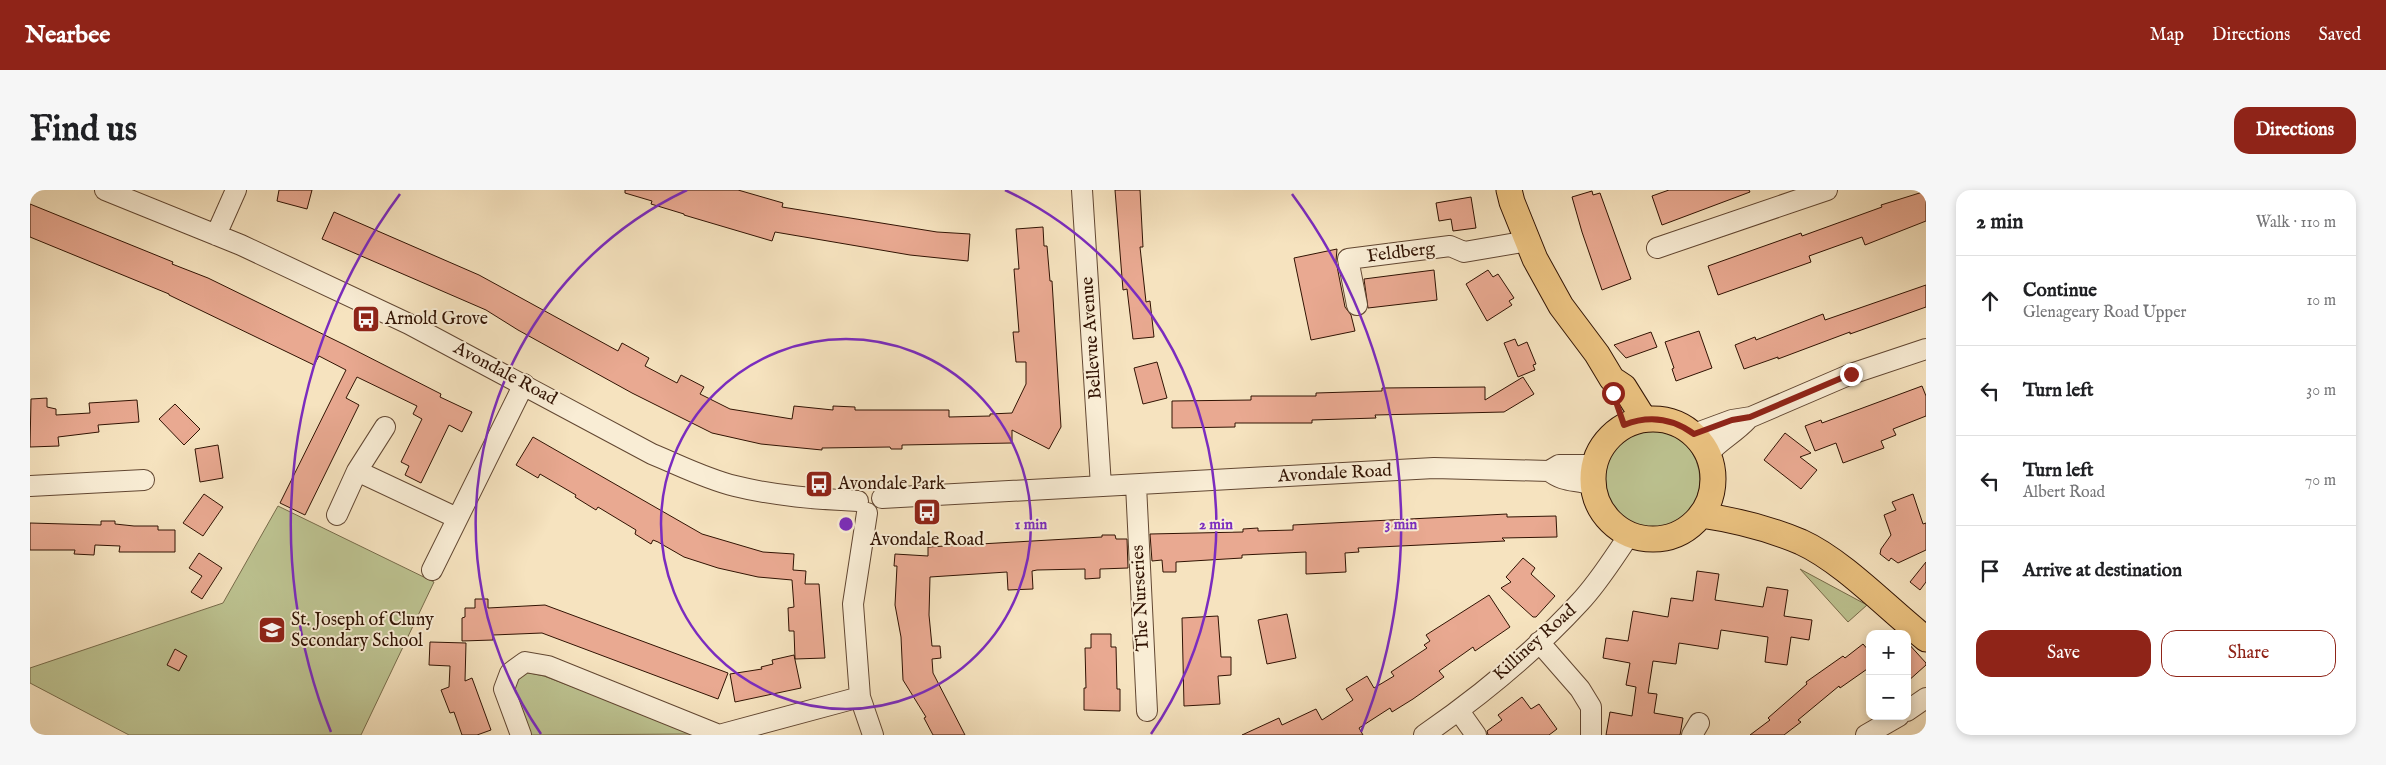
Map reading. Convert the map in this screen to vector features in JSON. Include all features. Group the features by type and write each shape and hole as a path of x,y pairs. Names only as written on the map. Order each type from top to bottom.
{"main road":[{"path":"1509,190 1535,259 1561,306 1597,354 1612,379 1613,393 1634,422"},
{"path":"1634,422 1672,422 1701,444 1713,471 1706,504 1680,533 1665,538 1647,539 1630,534 1615,526 1607,518 1598,502 1593,475 1606,440 1634,422"},
{"path":"1706,504 1768,531 1802,543 1829,560 1926,639"}],"street":[{"name":"Avondale Road","path":"105,190 216,235 409,324 652,454 734,486 879,510 882,498 1434,468 1549,471 1559,479 1580,481 1593,475"},
{"path":"216,235 236,190"},
{"name":"Bellevue Avenue","path":"1082,190 1101,486"},
{"path":"1657,248 1827,190"},
{"name":"Feldberg","path":"1357,304 1348,260 1450,246 1464,252 1528,241"},
{"path":"1701,444 1732,420 1750,417 1851,374 1926,349"},
{"path":"432,570 524,384"},
{"path":"337,515 357,471 385,427"},
{"path":"357,471 457,518"},
{"path":"30,486 144,480"},
{"name":"The Nurseries","path":"1136,485 1147,711"},
{"path":"861,506 853,604 860,697 873,735"},
{"name":"Killiney Road","path":"1424,735 1459,711 1539,642 1581,602 1630,534"},
{"path":"1539,642 1580,689 1590,707 1591,735"},
{"path":"521,735 504,689 510,673 525,662 548,666 719,735 860,697"},
{"path":"1911,708 1926,698"},
{"path":"1459,711 1476,735"},
{"path":"1866,735 1892,720"}],"green space":[{"path":"1649,429 1668,433 1685,444 1696,461 1700,480 1696,499 1685,516 1668,527 1649,531 1630,527 1613,516 1602,499 1598,480 1602,461 1613,444 1630,433"},
{"name":"St. Joseph of Cluny Secondary School","path":"278,506 434,582 361,735 129,735 30,683 30,668 223,603"},
{"path":"1800,569 1867,605 1848,622"},
{"path":"525,672 544,676 697,734 528,735 508,688"}],"building":[{"path":"279,190 312,190 307,209 277,201"},
{"path":"625,190 738,190 783,203 782,207 937,232 970,234 968,261 910,255 775,232 772,241 651,204 652,201 625,193"},
{"path":"1115,190 1140,190 1143,247 1140,247 1146,302 1150,301 1154,337 1133,339 1127,289 1123,290"},
{"path":"1669,190 1749,190 1750,192 1662,225 1652,196"},
{"path":"1592,191 1593,195 1600,193 1631,279 1602,290 1572,197"},
{"path":"1926,191 1926,221 1865,245 1862,237 1809,256 1811,262 1718,295 1708,266 1801,233 1802,236 1882,207 1881,205"},
{"path":"1471,197 1476,228 1453,231 1451,219 1439,221 1436,203"},
{"path":"30,204 208,278 345,345 441,394 440,397 472,412 462,432 449,425 421,483 405,475 409,466 401,462 422,419 413,414 417,406 357,377 346,398 359,405 305,515 280,503 346,370 319,356 314,365 169,294 30,237"},
{"path":"334,212 479,275 618,351 622,343 649,358 645,366 677,383 681,375 704,387 700,394 730,409 792,419 794,406 833,410 833,406 855,407 855,410 949,410 949,417 990,416 990,414 1012,413 1026,384 1026,362 1016,362 1013,332 1019,332 1014,269 1019,269 1016,229 1043,227 1044,246 1047,246 1050,281 1052,281 1061,427 1049,449 1012,430 1012,443 902,445 902,449 891,449 890,447 822,448 822,450 761,444 712,433 632,393 518,330 486,310 322,239"},
{"path":"1337,249 1336,261 1345,307 1351,315 1355,331 1311,340 1294,258"},
{"path":"1434,270 1437,300 1368,308 1364,279"},
{"path":"1488,270 1493,277 1498,274 1514,298 1509,301 1512,305 1487,321 1466,284"},
{"path":"1926,285 1926,307 1744,369 1735,345 1755,337 1756,340 1823,314 1825,320"},
{"path":"1699,331 1712,368 1676,381 1672,369 1674,368 1665,342"},
{"path":"1651,332 1657,347 1626,358 1614,345"},
{"path":"1515,339 1518,346 1527,342 1536,364 1533,365 1535,370 1518,377 1504,343"},
{"path":"1157,362 1167,398 1143,404 1134,368"},
{"path":"1523,377 1534,394 1504,412 1375,415 1376,418 1312,420 1312,423 1235,423 1235,427 1172,428 1172,401 1251,400 1251,396 1316,396 1316,393 1382,391 1382,388 1485,387 1485,400"},
{"path":"1922,386 1926,396 1926,416 1893,429 1896,435 1881,441 1884,448 1843,463 1836,443 1815,451 1805,426 1821,420 1822,423"},
{"path":"47,398 47,407 56,409 56,415 90,413 89,403 137,400 139,422 98,425 99,432 58,437 59,446 30,447 31,399"},
{"path":"175,404 200,429 184,445 159,419"},
{"path":"1785,433 1811,453 1800,457 1817,470 1801,489 1764,460"},
{"path":"533,437 702,534 763,552 794,554 793,570 806,571 805,584 819,584 825,658 795,659 794,631 789,631 788,608 794,607 792,580 758,577 718,568 684,557 653,540 651,544 635,534 636,530 598,507 596,510 575,497 576,495 540,474 538,478 516,465"},
{"path":"218,445 223,478 200,482 195,449"},
{"path":"204,494 223,507 203,536 183,523"},
{"path":"1913,494 1923,524 1926,523 1926,550 1898,563 1891,558 1889,561 1880,554 1881,549 1891,535 1884,515 1896,510 1892,502"},
{"path":"1507,514 1507,517 1556,516 1557,537 1502,538 1505,541 1358,548 1359,552 1345,553 1346,572 1306,574 1306,552 1242,555 1242,558 1176,562 1176,572 1163,572 1162,560 1152,561 1150,534 1243,532 1243,529 1258,528 1258,531 1293,530 1293,525"},
{"path":"101,521 115,521 115,524 134,526 158,526 158,530 175,530 175,552 119,552 120,546 95,545 94,555 74,554 75,550 30,550 30,523 101,525"},
{"path":"1102,535 1115,535 1116,539 1127,539 1128,568 1100,569 1100,578 1085,579 1085,569 1032,571 1033,589 1008,590 1007,572 930,577 929,615 932,646 940,646 941,658 932,659 933,673 965,735 933,735 924,718 926,717 903,680 901,637 895,605 897,566 894,566 895,554 928,556 928,547 1102,537"},
{"path":"199,553 222,568 202,599 191,592 202,576 189,568"},
{"path":"1523,558 1535,568 1531,574 1555,596 1536,617 1533,617 1501,588 1511,582 1506,577"},
{"path":"1926,562 1926,582 1920,590 1910,582"},
{"path":"1697,571 1719,574 1715,600 1763,607 1767,587 1788,590 1784,616 1812,620 1809,640 1791,637 1787,665 1765,662 1768,637 1721,630 1718,649 1679,643 1676,664 1653,661 1648,693 1657,694 1654,713 1683,718 1680,735 1606,735 1610,712 1632,716 1636,687 1626,685 1630,663 1603,658 1606,638 1628,641 1633,611 1668,617 1671,598 1693,601"},
{"path":"1489,595 1510,627 1475,651 1473,647 1439,671 1444,677 1413,699 1392,712 1390,708 1359,728 1363,735 1242,735 1279,718 1282,725 1316,709 1322,720 1353,700 1346,689 1367,676 1374,688 1394,676 1391,672 1427,648 1424,645 1430,641 1426,635"},
{"path":"475,599 488,599 488,608 545,605 728,673 718,699 542,633 493,635 493,640 462,641 462,618 465,617 465,608 475,608"},
{"path":"1287,614 1296,658 1267,664 1258,620"},
{"path":"1218,616 1221,657 1231,657 1231,675 1218,676 1220,704 1184,706 1182,618"},
{"path":"1091,634 1111,634 1111,647 1116,647 1117,689 1120,689 1120,711 1084,710 1084,688 1086,688 1085,648 1091,648"},
{"path":"430,642 466,643 465,681 472,678 491,730 477,735 462,735 454,712 450,713 441,690 449,687 450,666 429,665"},
{"path":"1863,644 1866,647 1866,670 1840,688 1839,686 1798,720 1801,722 1784,735 1750,735 1770,720 1768,718 1807,684 1806,682 1843,656 1845,658"},
{"path":"1911,646 1926,663 1911,678"},
{"path":"175,649 187,656 179,671 167,665"},
{"path":"794,655 801,688 735,702 730,674 762,669 761,667 773,664 772,660"},
{"path":"1522,697 1531,709 1539,704 1557,729 1549,735 1488,735 1487,731 1502,720 1498,715"}],"place":[{"name":"Arnold Grove","path":"366,319"},
{"name":"Avondale Park","path":"819,484"},
{"name":"Avondale Road","path":"927,512"},
{"name":"St. Joseph of Cluny Secondary School","path":"272,630"}],"route":[{"path":"1613,393 1621,411 1624,425 1644,419 1663,419 1694,434 1715,428 1732,420 1750,417 1851,374"}]}
